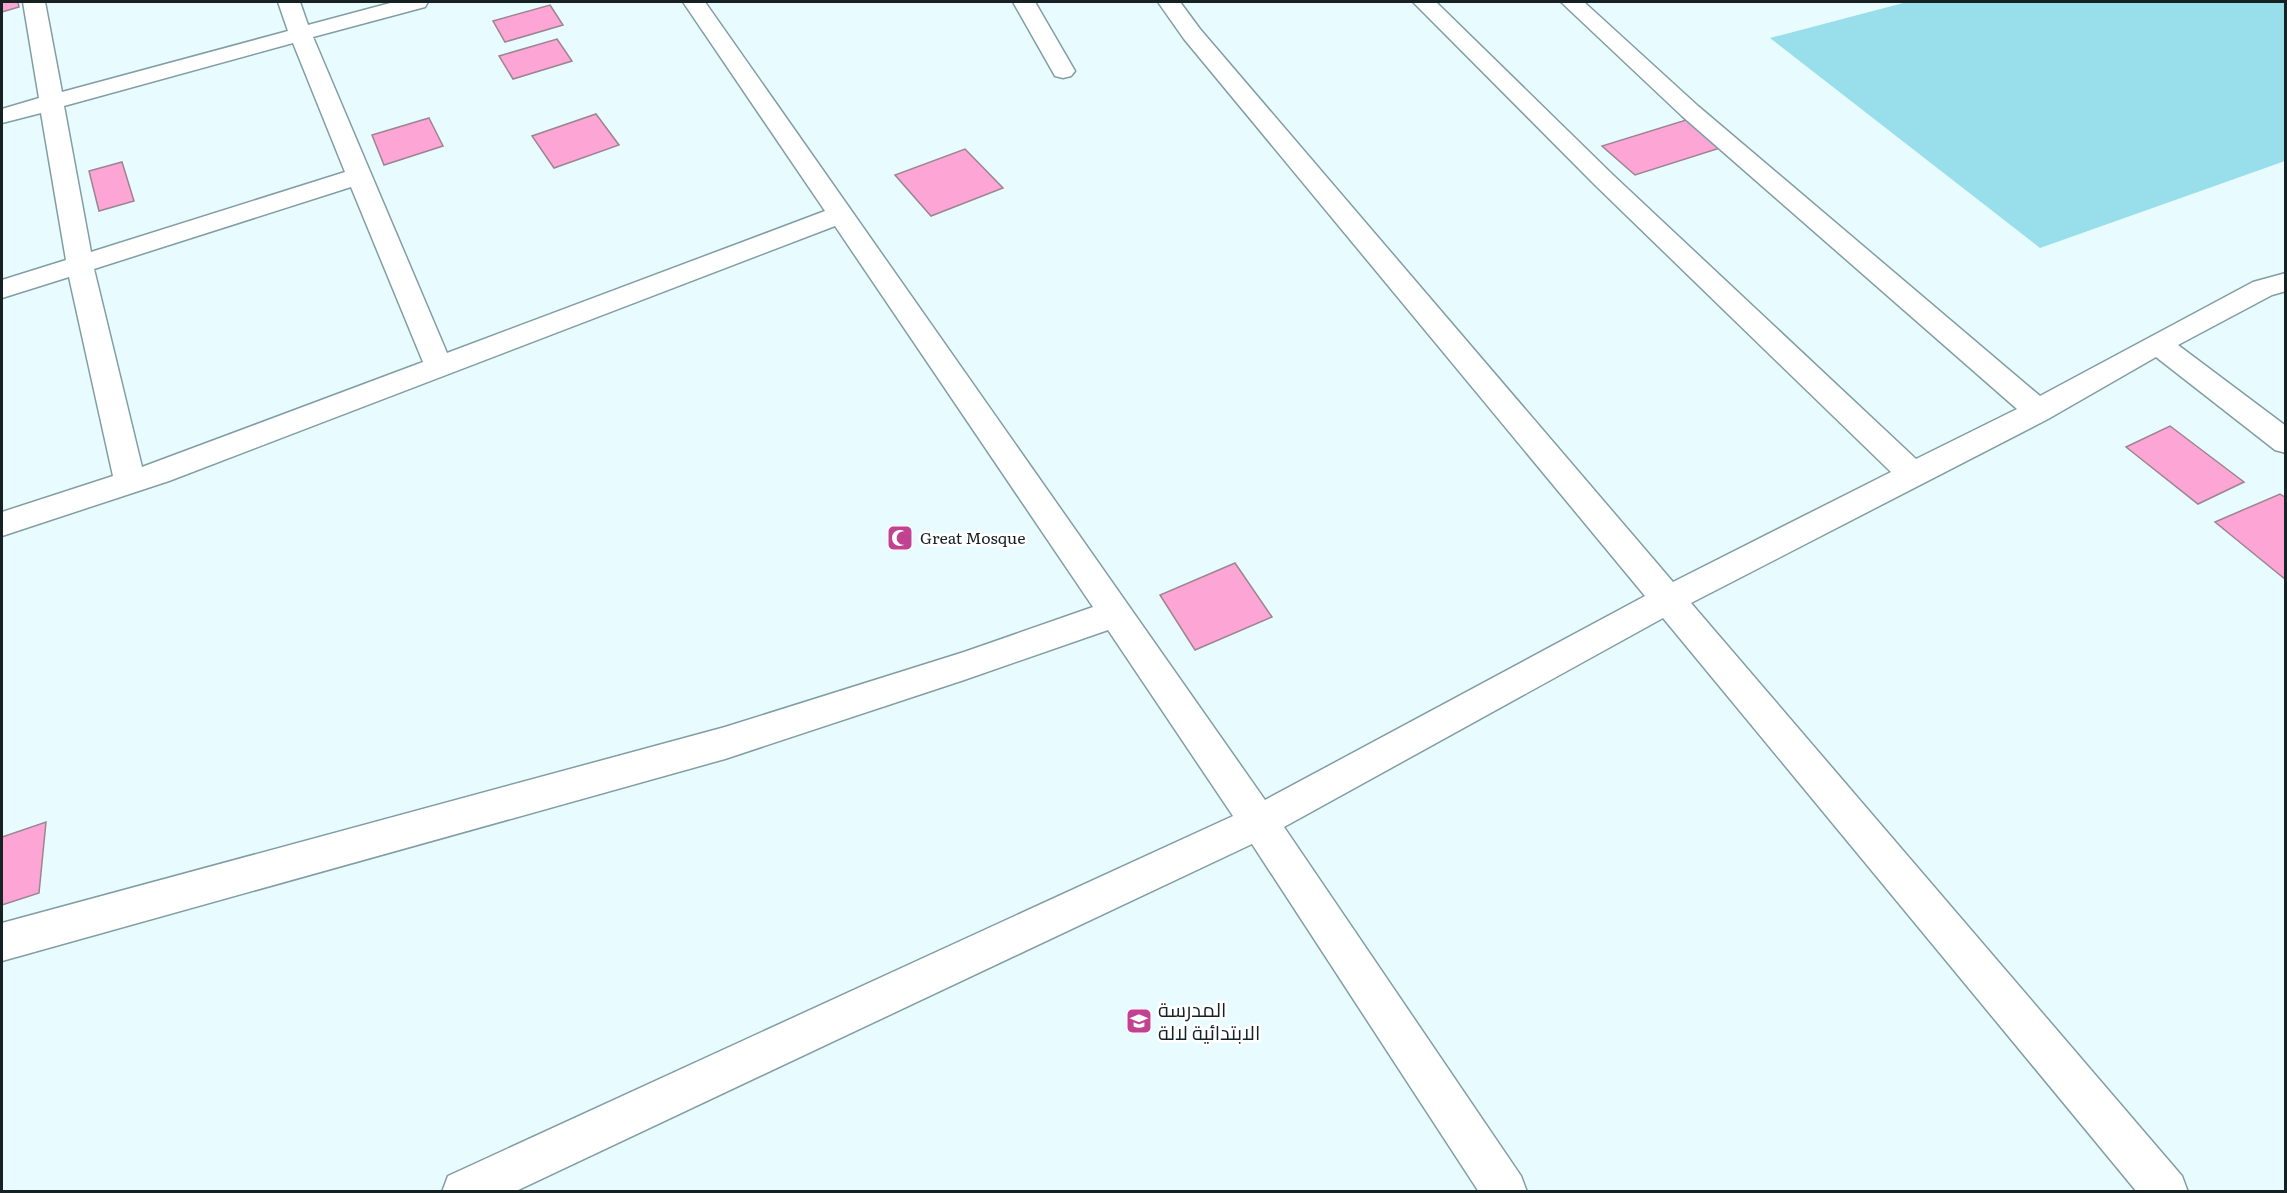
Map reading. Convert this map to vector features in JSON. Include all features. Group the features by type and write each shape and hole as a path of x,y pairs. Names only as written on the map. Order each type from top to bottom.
{"street":[{"path":"34,2 80,265 130,482"},
{"path":"289,2 439,367"},
{"path":"2,116 417,2"},
{"path":"694,2 1259,822 1505,1191"},
{"path":"1024,2 1063,71"},
{"path":"1168,2 1282,142 2166,1191"},
{"path":"1424,2 1604,180 1913,475"},
{"path":"1572,2 1690,111 2038,411"},
{"path":"2,289 359,176"},
{"path":"2,524 130,482 839,215"},
{"path":"464,1191 1259,822 1669,599 2038,411 2263,288 2286,282"},
{"path":"2157,344 2286,442"},
{"path":"2,942 725,743 964,666 1116,613"}],"shaded area":[{"path":"1907,2 2285,2 2285,161 2040,248 1770,38"}],"building":[{"path":"2,2 18,2 19,7 2,12"},
{"path":"550,5 563,25 505,42 493,21"},
{"path":"557,39 572,61 513,79 499,56"},
{"path":"596,114 619,145 554,168 532,136"},
{"path":"429,118 443,146 384,165 372,135"},
{"path":"1686,120 1720,148 1635,175 1602,146"},
{"path":"965,149 1003,188 931,216 895,175"},
{"path":"122,162 134,201 99,211 89,171"},
{"path":"2170,426 2244,482 2198,504 2126,447"},
{"path":"2280,494 2286,498 2286,580 2215,522"},
{"path":"1235,563 1272,617 1195,650 1160,595"},
{"path":"46,822 39,893 2,905 2,837"}],"place":[{"name":"Great Mosque","path":"900,538"},
{"name":"المدرسة الابتدائية لالة","path":"1139,1021"}]}
